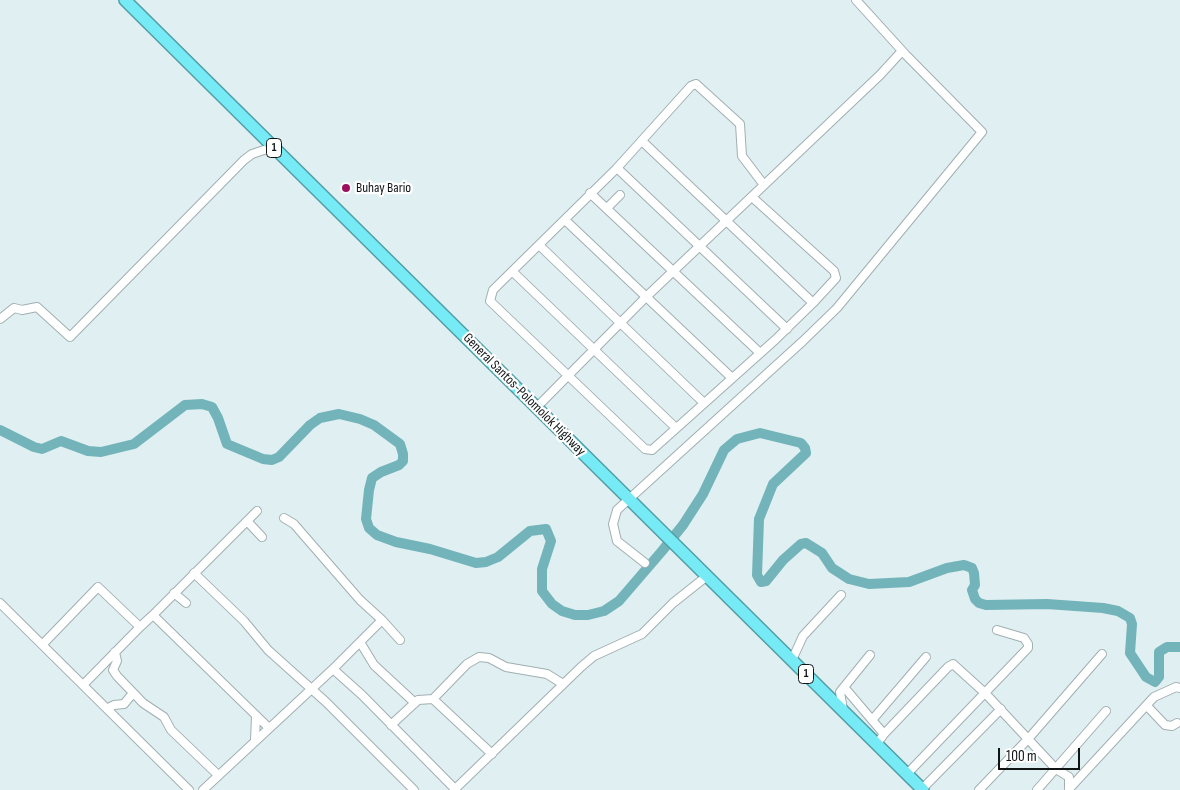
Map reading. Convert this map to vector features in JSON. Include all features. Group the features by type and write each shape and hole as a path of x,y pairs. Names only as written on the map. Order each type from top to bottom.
{"highway":[{"name":"General Santos-Polomolok Highway","path":"125,0 922,790"}],"street":[{"path":"645,563 622,546 615,534 613,518 617,510 832,313 982,132 902,51 856,0"},
{"path":"536,407 807,145 876,83 880,75 902,51"},
{"path":"753,198 836,274 834,281 787,329 652,450 647,451 566,378 492,304 491,294 643,142 691,86 698,85 740,124 742,156 764,185"},
{"path":"643,142 813,303"},
{"path":"0,319 14,308 37,307 70,338 244,160 252,154 273,147"},
{"path":"617,168 787,329"},
{"path":"753,198 781,170"},
{"path":"590,193 760,353"},
{"path":"607,208 620,195"},
{"path":"565,220 732,378"},
{"path":"540,246 704,403"},
{"path":"513,272 676,428"},
{"path":"84,684 257,511"},
{"path":"284,518 294,524 400,640"},
{"path":"247,521 262,537"},
{"path":"194,573 244,621 268,650 311,689 414,790"},
{"path":"333,669 392,725 455,790 594,656 642,634 673,604 707,576"},
{"path":"43,644 98,587 140,627"},
{"path":"174,593 186,603"},
{"path":"792,660 803,636 841,595"},
{"path":"0,603 84,684 189,790"},
{"path":"371,609 374,626"},
{"path":"153,615 268,727"},
{"path":"204,790 268,727 333,669 382,620"},
{"path":"907,774 1029,646 1024,638 997,630"},
{"path":"360,642 374,665 415,703"},
{"path":"115,652 117,661 113,671 133,693 153,711 164,717 171,730 218,775"},
{"path":"979,790 1029,738 1102,654"},
{"path":"843,710 840,692 870,655"},
{"path":"432,699 467,664 479,657 489,658 506,666 546,674 563,684"},
{"path":"873,719 926,657"},
{"path":"877,744 884,734 951,665 958,667 1029,738 1056,769 1069,777 1068,789"},
{"path":"844,687 884,734"},
{"path":"1068,789 1162,692 1176,687 1180,688"},
{"path":"108,708 124,704 133,693"},
{"path":"392,725 421,699 432,699 492,754"},
{"path":"1147,706 1166,724 1172,726 1176,723"},
{"path":"922,790 1001,709"},
{"path":"1037,790 1106,711"},
{"path":"255,740 256,716"}],"waterway":[{"path":"0,430 42,449 61,441 88,451 101,452 134,444 185,405 202,404 212,407 227,444 263,459 272,460 279,457 310,425 320,418 339,414 360,419 374,425 400,444 403,454 403,461 399,465 381,472 372,478 366,519 369,528 377,535 396,542 430,549 476,563 486,562 498,557 530,531 546,529 551,541 542,569 542,591 552,604 562,611 575,615 588,615 604,611 619,601 683,525 703,494 724,450 737,439 760,433 801,443 806,453 773,484 759,519 757,575 761,582 766,581 783,560 801,544 806,543 822,553 832,568 849,579 869,584 909,582 947,568 964,565 972,568 974,573 975,585 972,590 975,599 979,603 986,605 1047,604 1103,608 1118,611 1130,618 1132,624 1130,653 1146,677 1155,682 1159,677 1159,652 1167,647 1180,647"}],"place":[{"name":"Buhay Bario","path":"346,188"}]}
